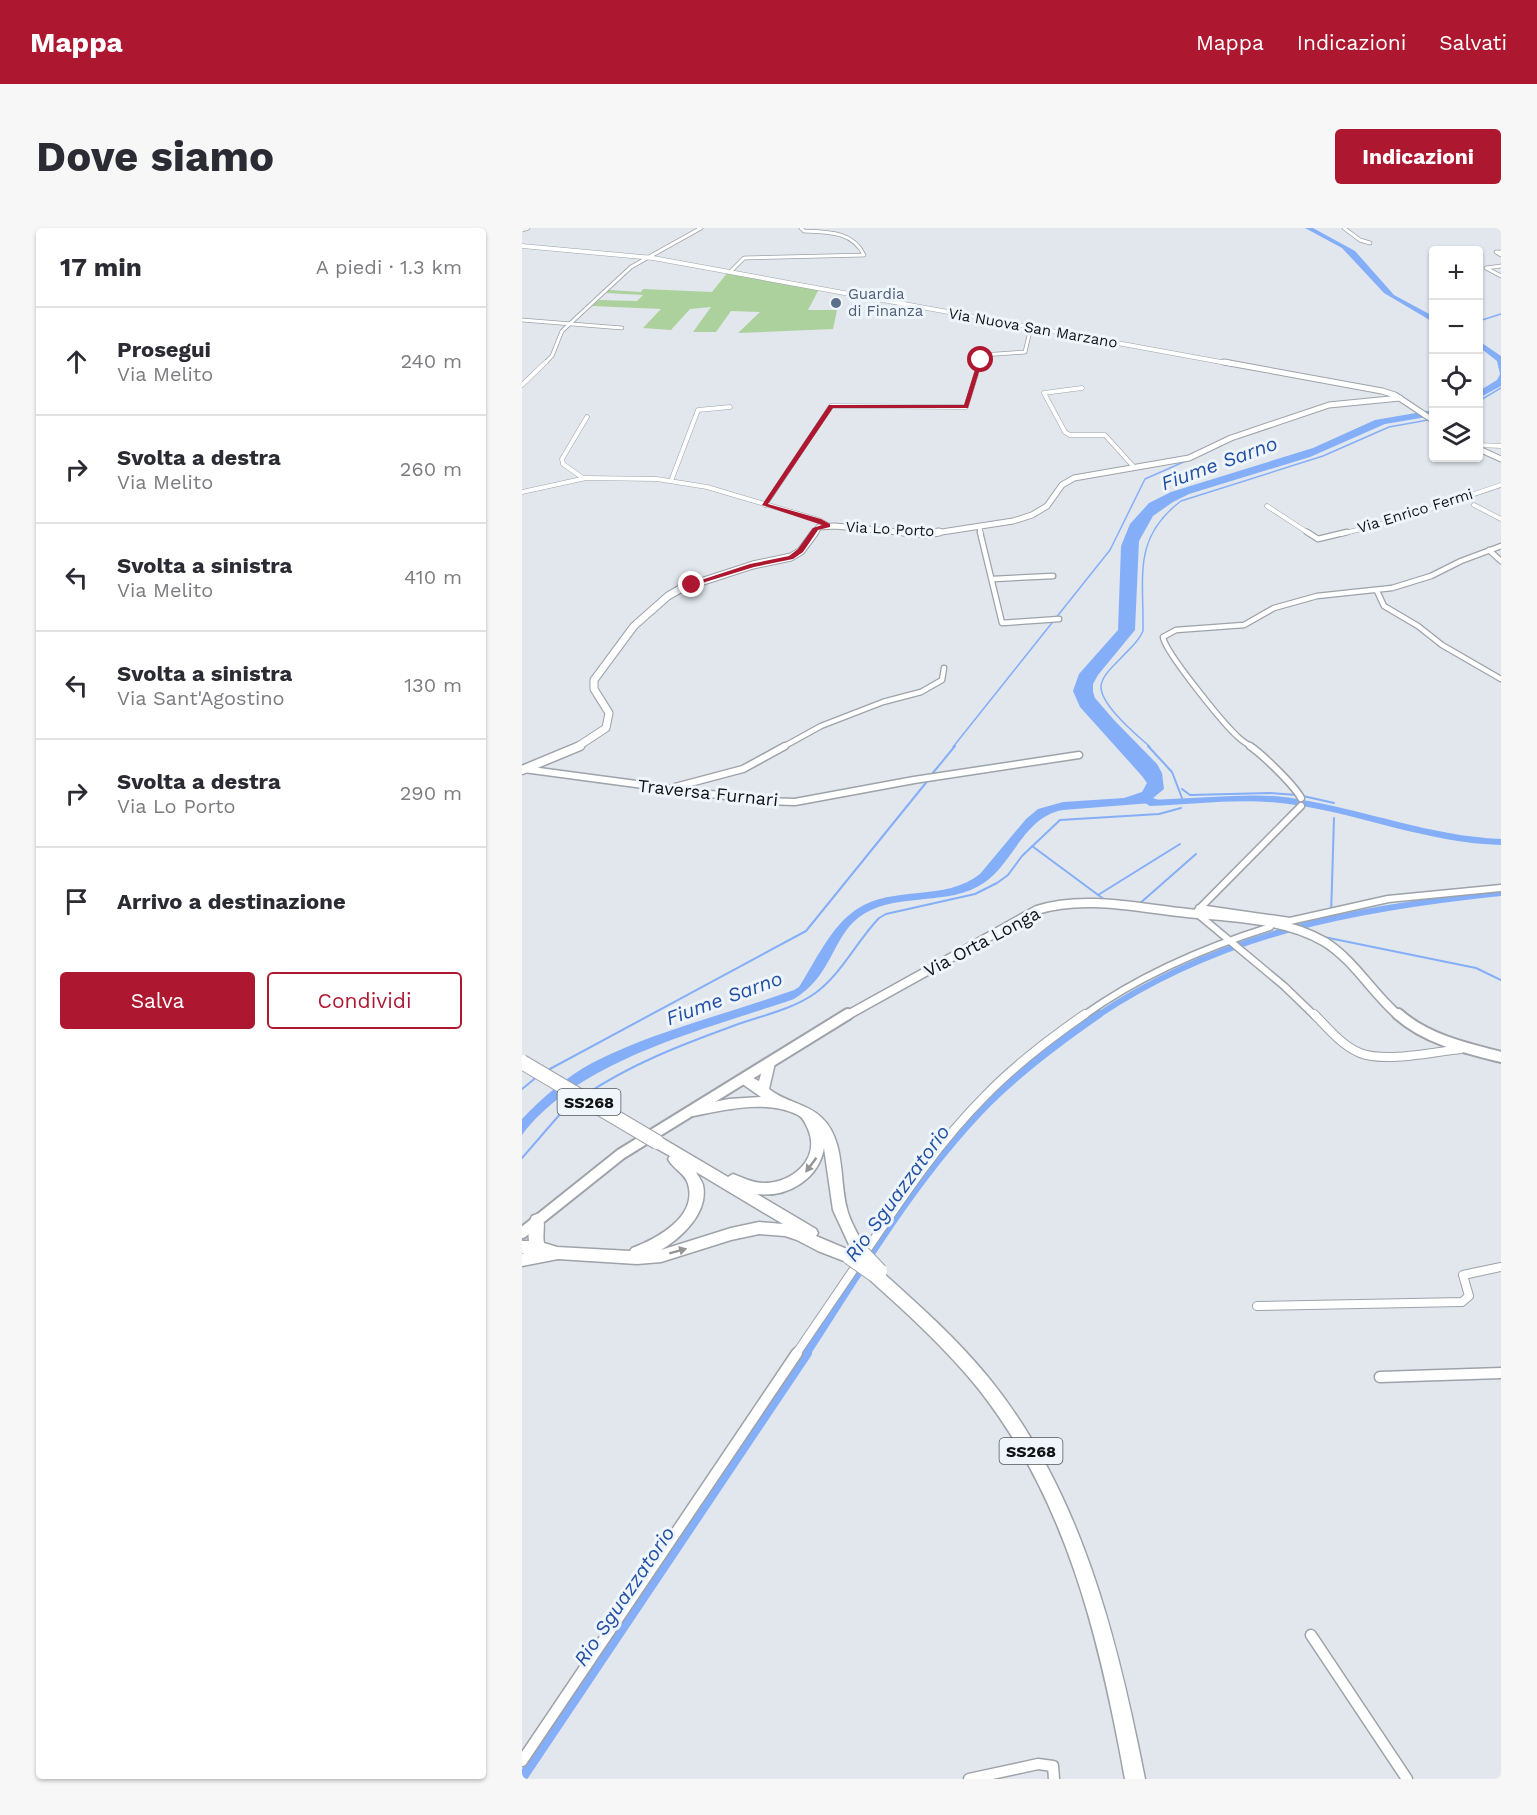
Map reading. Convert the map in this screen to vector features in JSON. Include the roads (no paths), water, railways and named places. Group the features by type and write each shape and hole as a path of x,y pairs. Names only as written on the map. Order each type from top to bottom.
{"highway":[{"name":"SS268","path":"522,1062 680,1156 853,1252 936,1329 981,1381 1026,1443 1058,1502 1093,1592 1124,1716 1135,1779"},
{"path":"763,1089 769,1064"},
{"path":"745,1079 763,1089 769,1097 780,1104 813,1116 824,1128 829,1138 840,1210 853,1252"},
{"path":"745,1079 753,1102"},
{"path":"693,1111 731,1103 780,1104"},
{"name":"SS268","path":"680,1156 700,1162 747,1186 764,1189 785,1185 807,1172 817,1157 819,1142 816,1130 805,1113"},
{"name":"SS268","path":"620,1256 645,1250 664,1242 681,1229 696,1201 696,1184 690,1173 667,1155 657,1142"},
{"path":"537,1220 535,1234 538,1247"},
{"name":"SS268","path":"522,1260 558,1253 638,1258 661,1256 731,1234 759,1228 785,1230 801,1235 823,1247 853,1252"},
{"name":"SS268","path":"522,1247 538,1247 558,1253"}],"street":[{"path":"522,384 552,356 560,333 631,267 701,228"},
{"path":"730,272 744,258 864,255 862,248 843,234 804,231 801,228"},
{"path":"1344,228 1360,240 1370,243"},
{"name":"Via Nuova San Marzano","path":"522,246 649,257 1372,389 1400,398 1429,418"},
{"path":"1501,266 1486,268 1501,276"},
{"path":"522,320 622,328"},
{"path":"765,505 831,406 966,407 982,355 1020,354 1025,351 1031,327"},
{"path":"1082,388 1044,393 1065,432 1070,435 1105,435 1133,466"},
{"name":"Via Lo Porto","path":"523,770 582,745 606,728 609,713 594,689 594,680 629,632 668,596 682,588 753,565 791,557 801,551 816,529 828,525 926,534 1022,519 1042,510 1052,501 1062,484 1070,480 1133,466 1189,458 1231,438 1324,406 1400,398"},
{"path":"671,481 698,410 730,407"},
{"path":"583,478 563,464 562,459 587,417"},
{"path":"1483,447 1501,446"},
{"path":"1483,449 1501,459"},
{"path":"522,492 583,478 671,481 707,487 819,520 828,525"},
{"name":"Via Enrico Fermi","path":"1266,506 1318,539 1397,520 1501,485"},
{"path":"1474,505 1501,519"},
{"path":"980,526 1002,623 1056,618"},
{"path":"1301,798 1295,786 1281,776 1259,752 1237,736 1175,660 1164,643 1163,637 1176,630 1244,625 1274,608 1317,596 1377,591 1431,576 1461,561 1501,546"},
{"path":"1489,550 1501,561"},
{"path":"993,579 1053,576"},
{"path":"1377,591 1384,606 1418,626 1442,645 1501,679"},
{"path":"669,788 743,769 821,726 883,702 931,688 942,680 944,668"},
{"path":"1493,674 1501,672"},
{"name":"Traversa Furnari","path":"523,770 764,801 795,802 1079,755"},
{"path":"1197,912 1301,806"},
{"path":"1197,912 1290,921 1388,899 1501,888"},
{"name":"Via Orta Longa","path":"522,1233 621,1154 878,996 1044,907 1071,904 1197,912 1284,986 1337,1037 1360,1053 1387,1057 1466,1048 1501,1056"},
{"path":"1197,912 1297,930 1334,949 1357,970 1390,1008 1410,1023 1435,1037 1466,1048"},
{"path":"522,1761 900,1200 964,1118 1039,1049 1099,1005 1173,963 1232,944 1274,926"},
{"path":"1435,1037 1443,1045 1442,1050"},
{"path":"1257,1306 1461,1302 1469,1296 1463,1275 1501,1267"},
{"path":"1380,1377 1501,1373"},
{"path":"1311,1635 1407,1779"},
{"path":"969,1779 1038,1764 1053,1766 1054,1779"}],"water":[{"path":"1305,228 1313,228 1355,251 1394,295 1429,314 1429,320 1384,293 1342,248"},
{"path":"1483,344 1501,356 1501,386 1483,396 1483,389 1497,380 1500,374 1497,361 1483,350"},
{"path":"1429,411 1429,417 1385,424 1310,457 1189,494 1153,516 1139,541 1135,630 1098,675 1093,684 1093,692 1095,698 1114,720 1157,764 1162,773 1164,789 1153,798 1164,802 1063,810 1049,815 1037,822 1000,868 977,887 948,896 886,905 858,918 842,937 816,980 794,999 685,1035 610,1066 576,1086 546,1109 522,1135 522,1119 565,1080 594,1062 643,1041 799,987 831,935 857,909 886,897 935,891 966,883 980,874 1026,819 1038,809 1063,802 1124,798 1142,792 1147,783 1080,707 1073,691 1079,674 1118,630 1121,546 1130,524 1149,503 1171,492 1313,448 1375,420"}],"waterway":[{"path":"1483,320 1501,314"},
{"path":"1483,399 1501,388"},
{"path":"1150,747 1106,702 1101,686 1108,671 1136,643 1143,631 1144,560 1148,544 1165,515 1181,501 1323,456 1389,427 1428,420"},
{"name":"Fiume Sarno","path":"1250,434 1270,427"},
{"name":"Fiume Sarno","path":"953,747 1110,550 1145,479 1222,445"},
{"path":"932,774 955,746"},
{"path":"1148,746 1172,772 1182,798"},
{"name":"Fiume Sarno","path":"548,1070 806,931 929,779"},
{"path":"1182,789 1190,795 1270,793 1297,795"},
{"path":"1303,796 1334,803"},
{"path":"1150,803 1232,799 1294,801 1430,834 1501,842"},
{"path":"1032,846 1060,820 1159,814 1181,808"},
{"path":"1331,916 1334,818"},
{"path":"1098,895 1180,844"},
{"path":"585,1095 657,1056 805,1000 824,986 879,918 886,914 975,894 1008,875 1032,846"},
{"path":"1032,846 1098,895"},
{"path":"1138,905 1196,854"},
{"name":"Rio Sguazzatorio","path":"1097,1016 1144,988 1192,964 1291,929 1394,907 1501,893"},
{"path":"1098,895 1105,900"},
{"path":"1324,937 1476,968 1501,980"},
{"name":"Rio Sguazzatorio","path":"806,1354 891,1224 962,1131 1014,1079 1099,1014"},
{"path":"522,1089 538,1076"},
{"path":"522,1158 561,1113 578,1100"},
{"name":"Rio Sguazzatorio","path":"522,1778 807,1353"}],"place":[{"name":"Guardia di Finanza","path":"836,303"}]}
